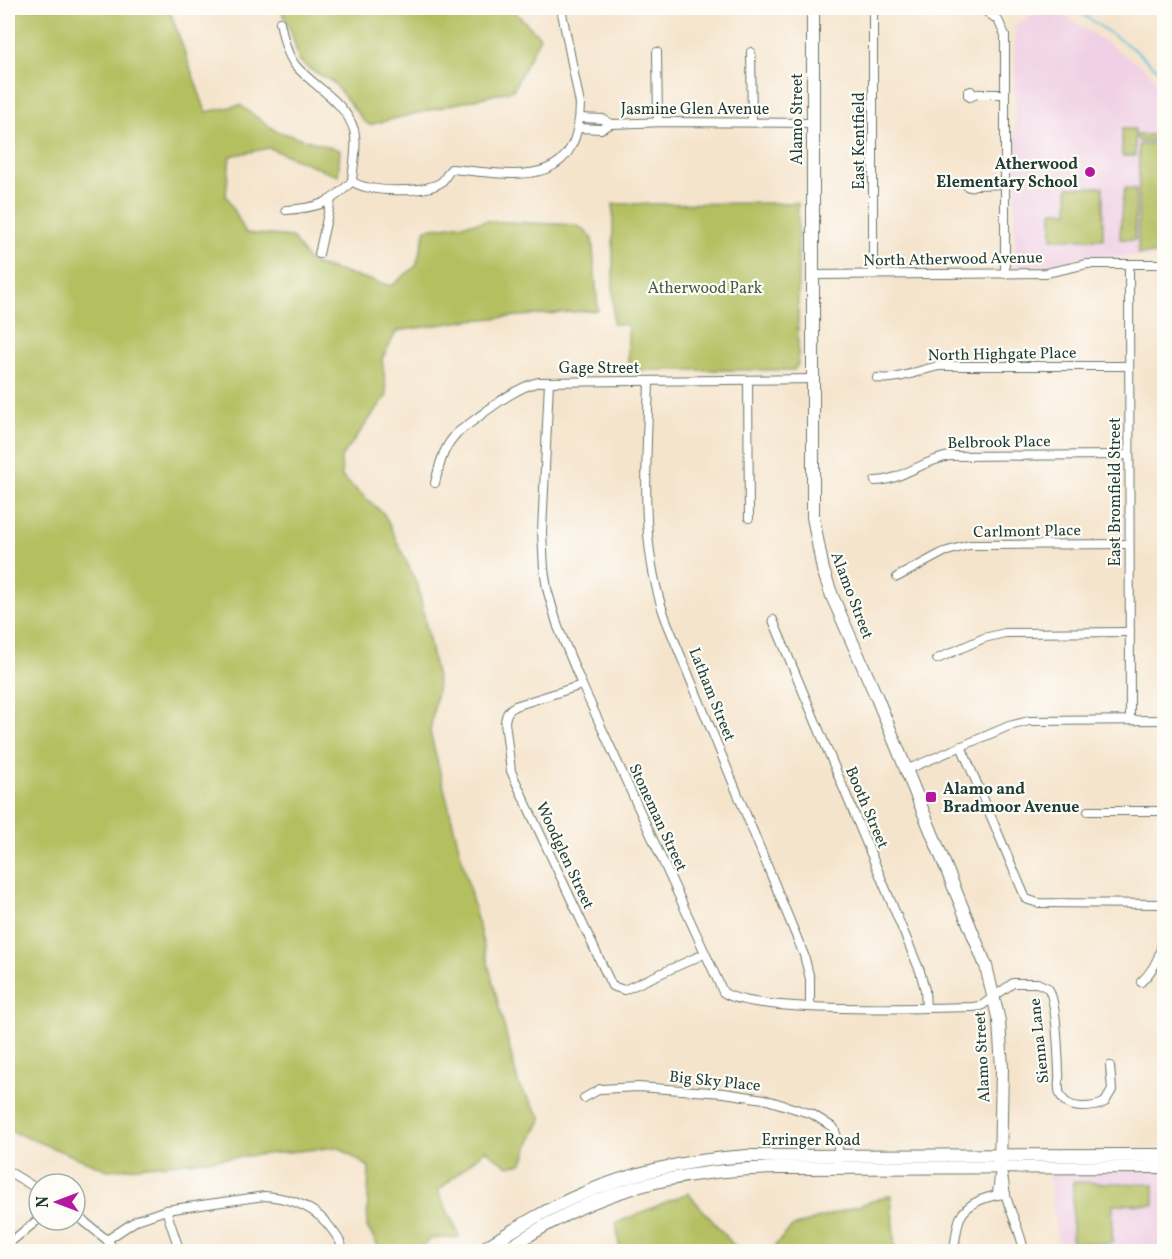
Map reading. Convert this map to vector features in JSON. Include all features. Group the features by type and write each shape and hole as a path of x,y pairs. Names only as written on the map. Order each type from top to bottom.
{"main road":[{"name":"Alamo Street","path":"813,8 813,517 823,570 832,596 877,698 986,966 999,1021 1002,1068 1000,1161"},
{"name":"Erringer Road","path":"1000,1161 1164,1155"},
{"name":"Erringer Road","path":"478,1251 544,1212 580,1194 645,1171 722,1158 1000,1161 1164,1167"},
{"name":"Erringer Road","path":"503,1251 577,1209 618,1192 655,1181 723,1170 838,1161"}],"street":[{"path":"352,181 357,186 369,189 432,187 442,182 451,168 521,175 543,171 558,163 573,142 580,117 580,104 561,8"},
{"name":"East Kentfield","path":"873,8 873,274"},
{"path":"981,8 1001,23 1005,36 1005,274"},
{"path":"280,22 285,44 294,64 331,96 348,118 356,143 352,181 331,200 308,208 286,210"},
{"path":"657,52 658,122"},
{"path":"751,52 752,122"},
{"path":"971,91 968,95 970,97 977,94 1005,94"},
{"name":"Jasmine Glen Avenue","path":"580,117 603,119 611,124 813,123"},
{"path":"578,128 596,129 611,124"},
{"path":"970,182 967,186 969,187 1005,184"},
{"path":"318,254 331,200"},
{"name":"North Atherwood Avenue","path":"813,275 1046,273 1087,264 1164,264"},
{"name":"East Bromfield Street","path":"1129,264 1130,720"},
{"name":"North Highgate Place","path":"877,378 895,379 939,366 1129,366"},
{"name":"Gage Street","path":"435,483 445,448 458,432 523,387 531,384 813,379"},
{"path":"748,380 749,518"},
{"name":"Latham Street","path":"649,381 646,520 653,580 666,620 804,955 810,979 810,1006"},
{"name":"Stoneman Street","path":"549,382 542,532 547,589 558,627 582,685 720,989 728,996 766,1004 810,1006 926,1008 981,1006 994,997"},
{"name":"Belbrook Place","path":"875,481 891,480 927,462 951,456 1129,455"},
{"name":"Carlmont Place","path":"897,577 944,552 969,544 1129,544"},
{"name":"Booth Street","path":"773,620 920,971 925,990 926,1008"},
{"path":"937,659 984,638 1005,633 1130,632"},
{"name":"Woodglen Street","path":"582,685 515,706 509,710 506,722 511,771 515,780 612,986 624,990 704,954"},
{"path":"906,770 1009,726 1029,721 1164,720"},
{"path":"961,746 1026,899 1038,903 1164,904 1164,936 1160,955 1152,972 1141,982"},
{"path":"1088,812 1164,811"},
{"name":"Sienna Lane","path":"994,997 1009,985 1017,983 1037,983 1048,988 1052,1000 1059,1074 1058,1090 1066,1103 1074,1107 1092,1107 1105,1102 1112,1090 1110,1066"},
{"name":"Big Sky Place","path":"584,1098 600,1089 638,1087 724,1093 764,1099 812,1114 829,1125 836,1132 838,1161"},
{"name":"Alamo Street","path":"1000,1161 1005,1177 1002,1194 1021,1236 1024,1251"},
{"path":"8,1171 27,1183"},
{"path":"954,1251 962,1215 969,1207 1002,1194"},
{"path":"107,1240 137,1220 166,1210 250,1197 280,1197 301,1204 320,1216 342,1243 343,1251"},
{"path":"166,1210 180,1251"},
{"path":"87,1224 107,1240 116,1251"},
{"path":"8,1244 27,1229"}],"shaded area":[{"name":"Atherwood Elementary School","path":"1045,8 1054,8 1143,67 1164,88 1164,256 1078,257 1048,266 1019,267 1015,264 1015,25"},
{"path":"1164,1170 1164,1251 1059,1251 1048,1171"}],"green space":[{"path":"8,8 169,8 206,112 240,105 276,131 340,150 338,176 269,148 230,156 226,195 246,233 292,237 310,263 391,286 416,266 426,229 488,221 577,225 592,237 598,310 470,320 397,331 382,359 387,395 341,458 342,477 384,514 418,586 438,684 430,732 519,1086 542,1118 523,1163 508,1166 485,1150 438,1191 460,1237 429,1239 422,1251 381,1251 367,1227 369,1167 338,1147 108,1170 8,1130"},
{"path":"280,8 511,8 540,37 513,90 369,125 333,82 309,69 299,60 291,32"},
{"path":"1122,129 1135,129 1135,156 1122,156"},
{"path":"1137,135 1159,135 1159,141 1138,141"},
{"path":"1164,143 1164,254 1138,254 1139,144"},
{"path":"1068,187 1103,187 1103,239 1052,239 1052,211 1068,211"},
{"path":"1125,188 1136,189 1135,240 1120,239"},
{"name":"Atherwood Park","path":"798,203 798,364 794,370 628,370 628,325 613,324 613,204"},
{"path":"1073,1182 1154,1184 1154,1205 1113,1204 1112,1243 1072,1243"},
{"path":"688,1193 739,1251 620,1251 616,1223"},
{"path":"891,1195 895,1251 770,1251 792,1227"}],"water":[{"path":"1082,1246 1107,1246 1107,1251 1082,1251"}],"waterway":[{"path":"1073,8 1135,50 1164,75"}],"place":[{"name":"Atherwood Elementary School","path":"1090,172"},
{"name":"Alamo and Bradmoor Avenue","path":"931,797"}]}
